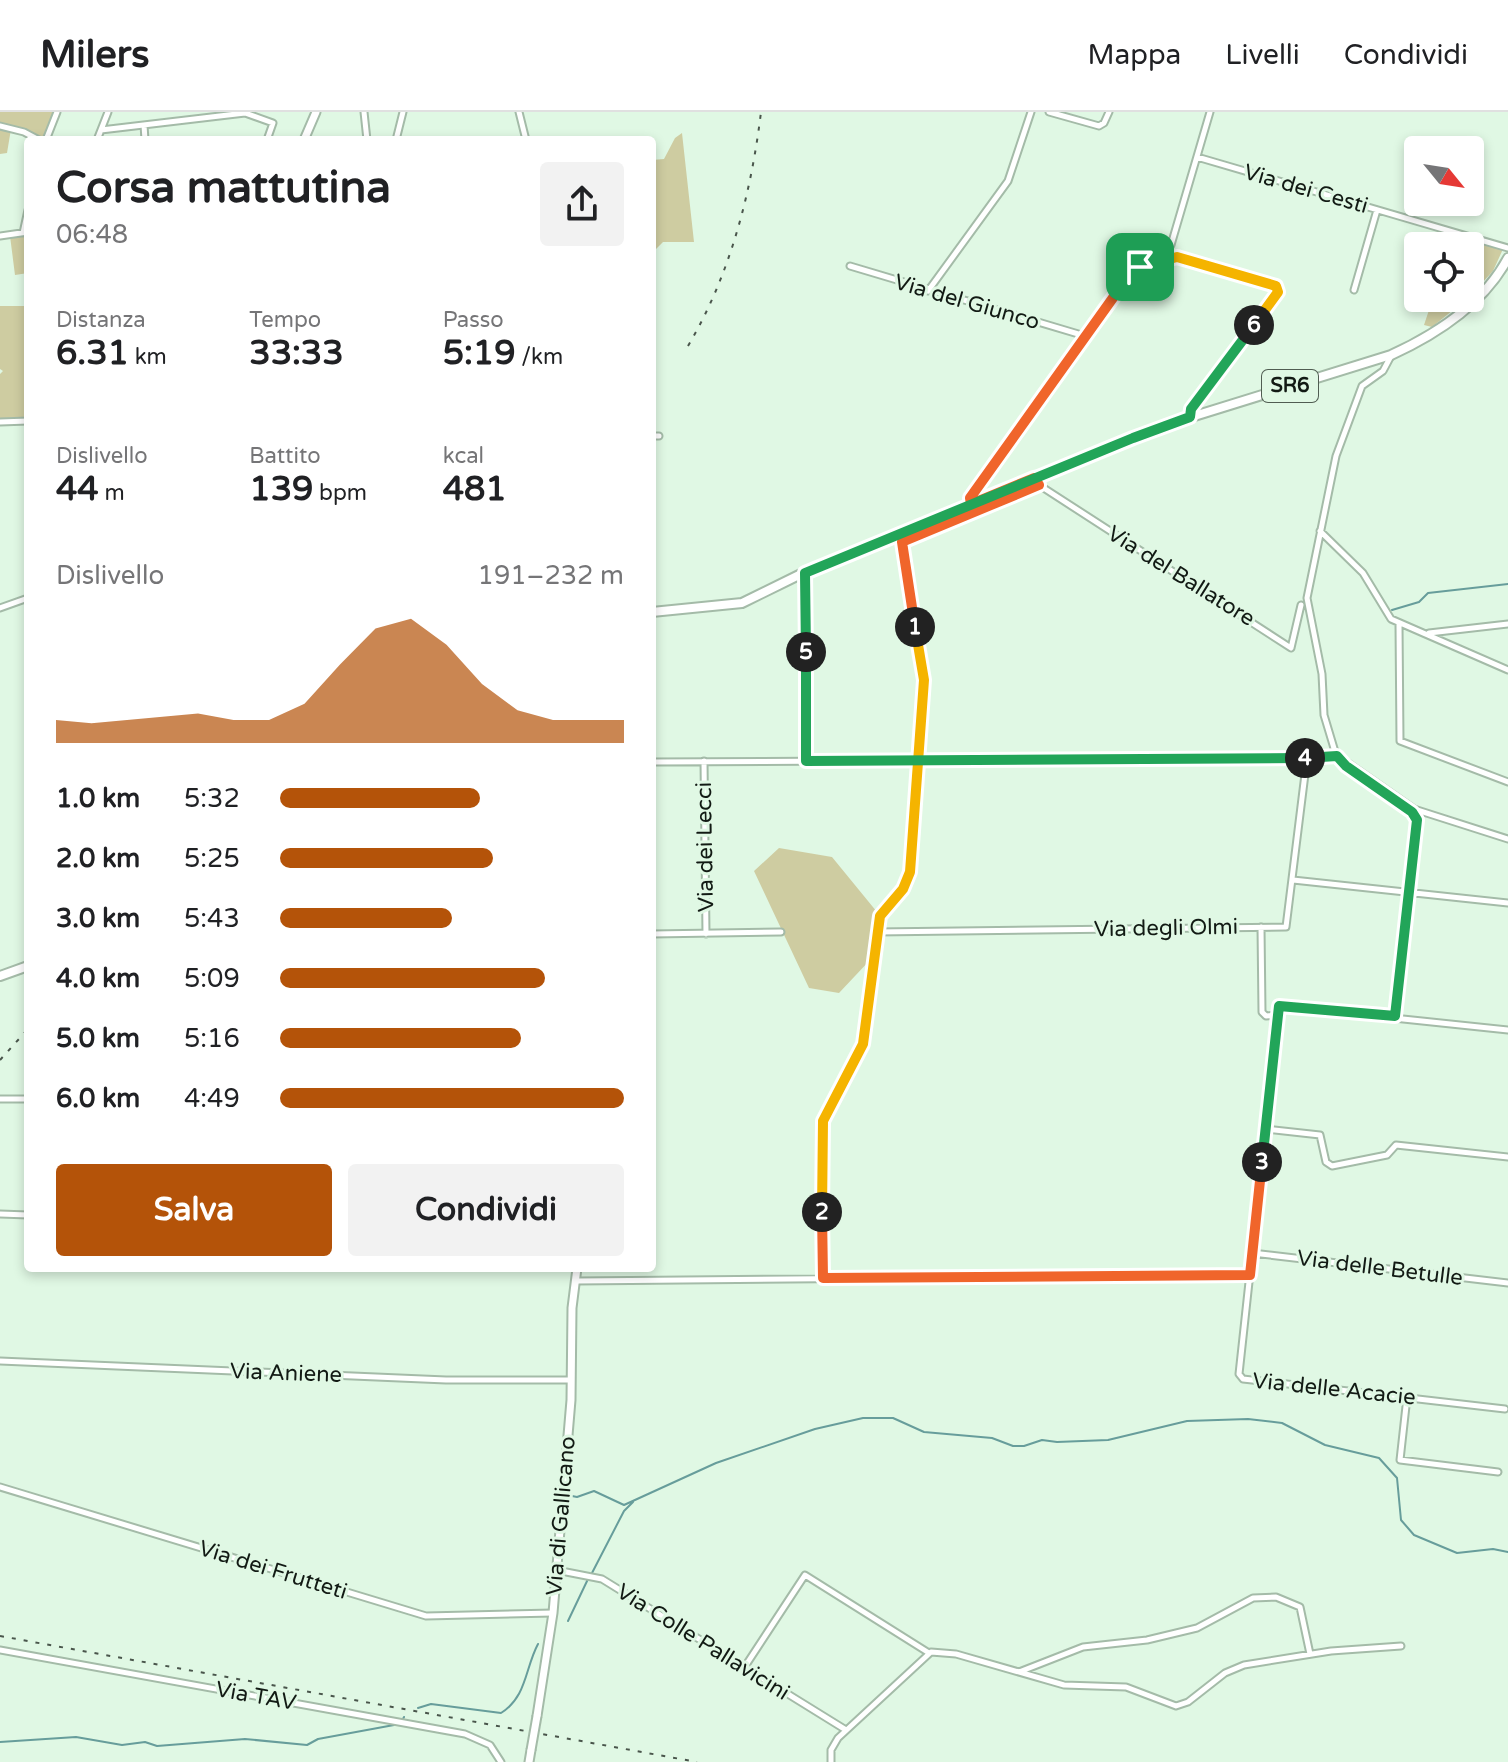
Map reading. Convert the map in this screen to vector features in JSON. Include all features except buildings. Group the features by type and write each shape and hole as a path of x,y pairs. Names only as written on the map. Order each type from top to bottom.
{"main road":[{"name":"SR6","path":"656,612 742,603 805,573 971,504 1036,481 1190,417 1391,355 1437,329 1475,301 1492,284 1508,258"},
{"path":"0,976 24,967"}],"street":[{"path":"48,136 57,112"},
{"path":"99,136 108,112"},
{"path":"306,136 316,112"},
{"path":"364,112 367,136"},
{"path":"397,136 403,112"},
{"path":"519,112 525,136"},
{"path":"928,291 1008,181 1031,112"},
{"path":"1049,112 1099,126 1109,112"},
{"path":"971,504 970,498 1138,265 1171,245 1210,112"},
{"path":"101,130 243,113 273,123 268,136"},
{"path":"144,125 145,136"},
{"path":"0,126 32,136"},
{"path":"362,136 366,131"},
{"name":"Via dei Cesti","path":"1197,157 1508,248"},
{"path":"1354,290 1377,210"},
{"path":"0,236 24,232"},
{"path":"1138,265 1177,257 1279,288 1191,409 1190,417"},
{"name":"Via del Giunco","path":"850,266 1085,336"},
{"path":"1391,355 1385,370 1367,379 1361,388 1335,461 1307,597 1322,674 1325,717 1337,756 1346,766 1416,816 1395,1016"},
{"path":"0,422 24,421"},
{"path":"823,1278 822,1126 863,1044 881,913 903,889 910,872 924,676 901,544 1036,481"},
{"name":"Via del Ballatore","path":"1036,481 1291,648 1301,605"},
{"path":"1320,530 1363,573 1384,613 1399,624 1427,633 1508,670"},
{"path":"805,573 806,761"},
{"path":"0,608 24,599"},
{"path":"1399,624 1400,741 1508,782"},
{"path":"1427,633 1508,624"},
{"path":"656,762 1337,756 1418,810 1508,839"},
{"name":"Via degli Olmi","path":"876,932 1287,926 1307,758"},
{"name":"Via dei Lecci","path":"704,761 706,934"},
{"path":"1293,880 1508,903"},
{"path":"1261,927 1262,1012 1266,1016 1277,1015 1278,1007 1284,1004 1508,1030"},
{"path":"656,934 781,932"},
{"name":"Via delle Acacie","path":"1277,1015 1241,1378 1505,1409"},
{"path":"0,1099 24,1099"},
{"path":"1266,1129 1320,1135 1326,1162 1332,1166 1386,1156 1397,1145 1508,1157"},
{"path":"0,1214 24,1215"},
{"name":"Via delle Betulle","path":"1252,1253 1508,1283"},
{"name":"Via di Gallicano","path":"529,1762 553,1613 576,1272"},
{"path":"575,1281 1250,1275"},
{"name":"Via Aniene","path":"0,1361 446,1380 571,1380"},
{"path":"1407,1397 1400,1460 1498,1472"},
{"name":"Via dei Frutteti","path":"0,1487 422,1615 553,1613"},
{"name":"Via Colle Pallavicini","path":"555,1570 602,1579 846,1730"},
{"path":"744,1668 805,1575 929,1653 956,1654 1071,1686 1120,1685 1178,1706 1236,1668 1310,1654 1401,1646"},
{"path":"1018,1672 1083,1647 1147,1640 1195,1628 1238,1603 1264,1596 1280,1598 1300,1607 1310,1654"},
{"name":"Via TAV","path":"0,1650 465,1734 487,1743 501,1762"},
{"path":"831,1762 832,1746 846,1730 929,1653"}],"shaded area":[{"path":"0,112 58,112 48,136 32,136 11,129 7,153 0,154"},
{"path":"682,133 694,242 663,242 656,249 656,160 664,159 675,138"},
{"path":"24,234 24,274 15,275 10,236"},
{"path":"1484,243 1503,249 1493,271 1484,281"},
{"path":"0,306 24,306 24,417 0,419 0,374 3,371 0,369"},
{"path":"1428,312 1451,312 1432,327 1424,325"},
{"path":"779,848 832,857 877,912 871,959 839,993 809,988 754,871"}],"waterway":[{"path":"1392,610 1419,602 1428,593 1508,584"},
{"path":"567,1495 577,1497 594,1491 624,1505 716,1463 815,1429 863,1418 893,1418 924,1432 992,1438 1013,1446 1042,1440 1108,1440 1187,1421 1248,1419 1282,1423 1325,1445 1379,1458 1397,1478 1401,1520 1414,1535 1457,1553 1493,1549 1508,1552"},
{"path":"592,1573 624,1511 633,1502"},
{"path":"568,1621 588,1579"},
{"path":"418,1708 431,1704 501,1713 521,1690 538,1644"},
{"path":"0,1742 76,1737 122,1745 145,1742 157,1746 245,1739 307,1745 318,1739 394,1725"}],"railway":[{"path":"688,346 727,262 745,203 761,112"},
{"path":"0,1060 24,1033"},
{"path":"0,1636 697,1762"}],"route":[{"path":"1140,267 1138,265 1115,295 970,498 971,504 1034,478 1039,485 901,544 924,676 919,760 911,869 903,889 880,916 863,1044 822,1124 823,1278 1250,1275 1278,1007 1284,1004 1395,1016 1417,818 1337,756 1199,759 1054,759 950,760 919,760 806,761 805,573 1034,478 1159,427 1190,417 1191,409 1279,290 1273,285 1177,257 1140,267"}]}
